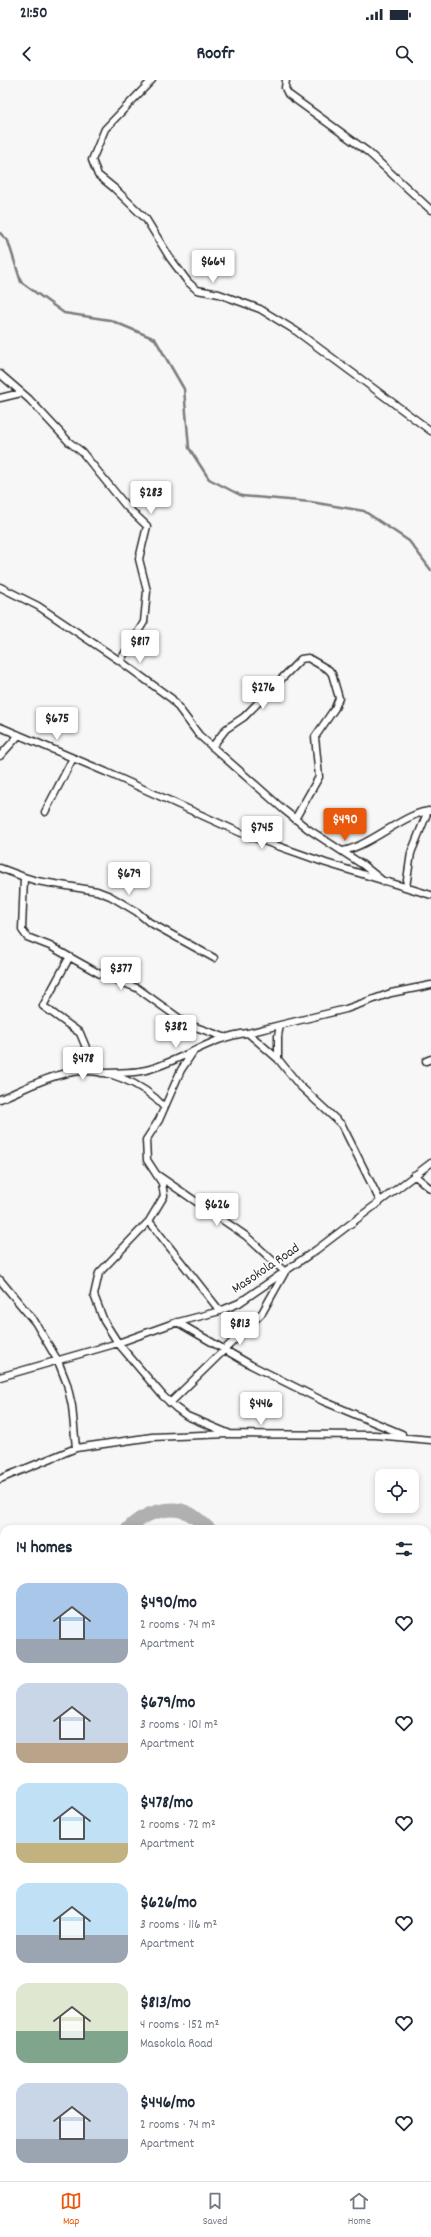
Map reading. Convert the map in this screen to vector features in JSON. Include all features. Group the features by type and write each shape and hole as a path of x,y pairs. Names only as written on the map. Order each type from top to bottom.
{"street":[{"path":"152,80 105,129 92,160 98,175 146,219 170,258 188,282 197,290 243,302 266,313 296,331 431,431"},
{"path":"286,80 285,88 288,94 368,152 431,210"},
{"path":"0,374 86,457 126,506 145,522 147,526 140,559 147,591 144,622 120,661"},
{"path":"0,398 21,393"},
{"path":"0,587 38,606 120,661 172,699 199,735 295,819 343,851 383,881"},
{"path":"212,747 226,729 244,717 301,659 308,658 329,670 339,698 338,703 315,737 319,777 295,819"},
{"path":"0,727 241,833 383,881 431,895"},
{"path":"0,756 19,735"},
{"path":"45,812 73,758"},
{"path":"343,851 363,845 417,814 429,811"},
{"path":"406,888 411,853 429,811"},
{"path":"0,868 37,881 97,891 110,896 137,912 149,922 214,958"},
{"path":"24,877 21,923 24,934 100,974 137,988 187,1024 224,1037"},
{"path":"68,958 43,1006 80,1033 92,1062 101,1073 141,1087 154,1096 164,1107"},
{"path":"0,1099 57,1076 74,1072 138,1072 153,1068 193,1052 224,1037 280,1026 346,1009 391,993 431,985"},
{"path":"278,1060 278,1036 280,1026"},
{"path":"248,1033 278,1060 299,1085 342,1125 380,1201"},
{"path":"193,1052 181,1070 164,1107 146,1140 145,1146 147,1160 162,1183 164,1196 149,1221 96,1278 94,1295 104,1321 118,1343 170,1403 187,1416 230,1434"},
{"name":"Masokola Road","path":"0,1377 118,1343 177,1322 220,1311 239,1303 285,1272 431,1163"},
{"path":"156,1174 246,1236 285,1272 262,1313 170,1403"},
{"path":"414,1175 431,1189"},
{"path":"149,1221 220,1311"},
{"path":"0,1280 35,1322 58,1361 70,1398 76,1448"},
{"path":"177,1322 224,1349 323,1401 407,1436"},
{"path":"0,1479 76,1448 152,1437 230,1434 407,1436 431,1440"}],"waterway":[{"path":"0,233 8,241 21,282 64,313 110,320 155,339 184,389 189,448 209,479 242,496 311,502 364,511 409,541 431,570"},
{"path":"133,1525 148,1515 165,1510 182,1511 190,1514 205,1525"}]}
